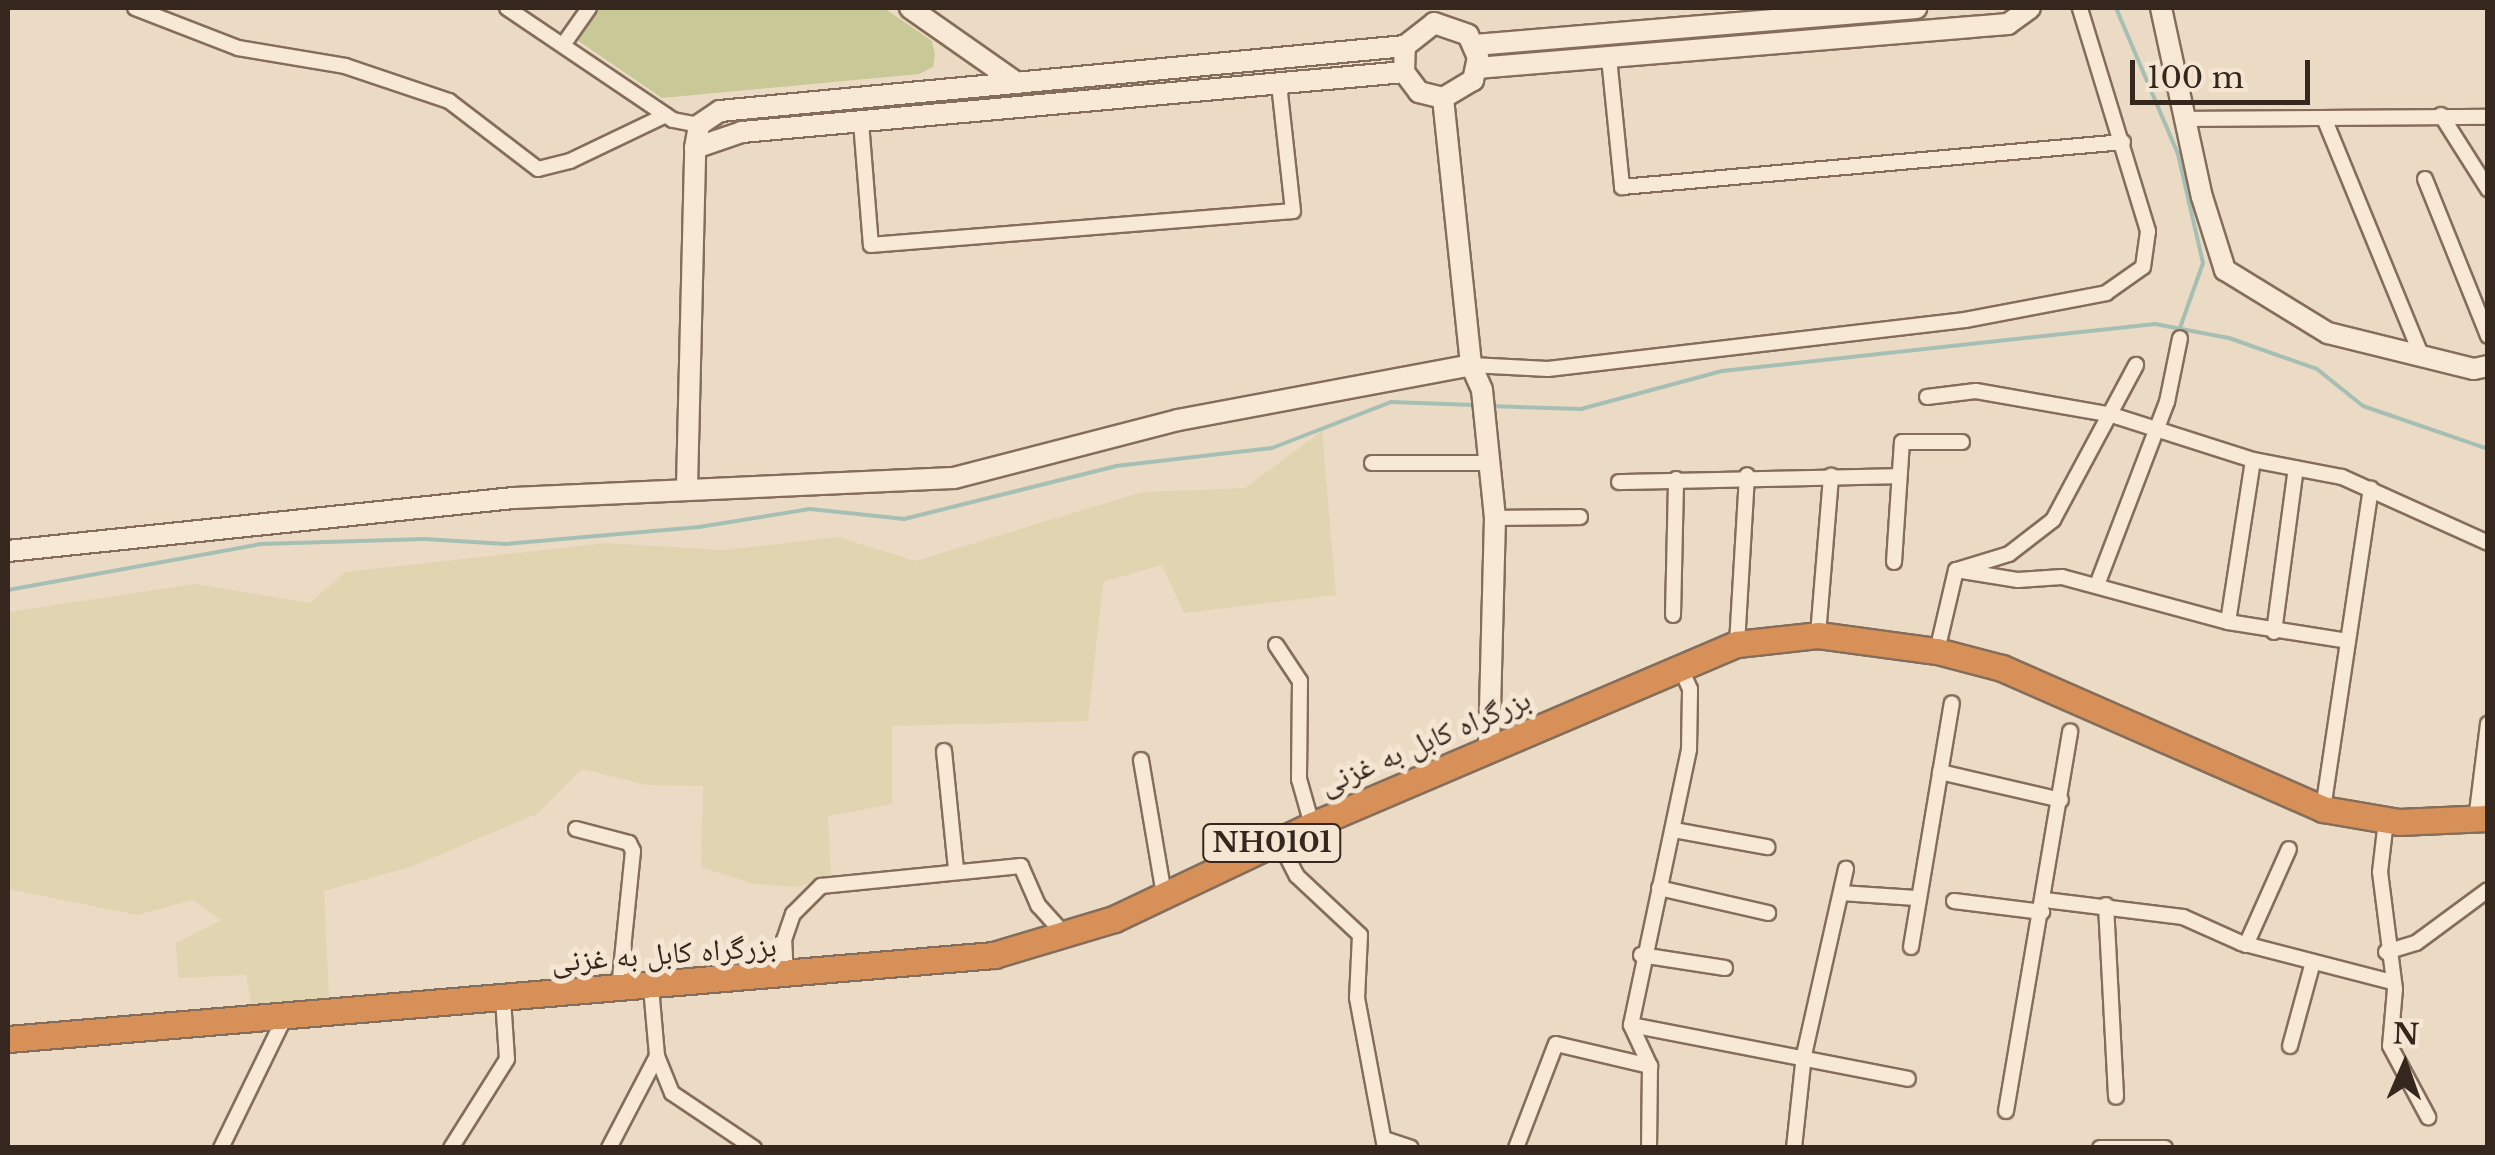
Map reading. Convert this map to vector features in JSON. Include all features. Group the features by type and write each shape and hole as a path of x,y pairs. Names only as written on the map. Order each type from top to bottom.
{"highway":[{"name":"بزرگراه کابل به غزنی","path":"8,1039 786,977 994,955 1064,934 1164,895 1312,825 1738,644 1818,635 1937,650 2002,668 2323,809 2399,822 2482,819"}],"street":[{"path":"135,8 238,48 345,66 448,101 538,169 570,161 666,115"},
{"path":"507,8 666,115 699,125"},
{"path":"563,45 588,8"},
{"path":"910,8 1016,83"},
{"path":"1475,45 1916,8"},
{"path":"1477,68 2008,24 2030,8"},
{"path":"8,551 687,486 954,478 1178,420 1471,365 1548,369 1965,320 2106,293 2144,267 2149,248 2122,142 2080,8"},
{"path":"2161,8 2185,119 2225,270 2328,334 2422,358 2488,366"},
{"path":"1433,15 1459,28 1475,45 1477,68 1465,89 1444,98 1419,92 1404,72 1405,46 1433,15"},
{"path":"687,486 695,148 699,125 720,111 1405,46"},
{"path":"1609,58 1622,188 2122,142"},
{"path":"695,148 742,132 1404,72"},
{"path":"860,122 872,245 1293,211 1279,84"},
{"path":"1444,98 1471,365 1482,390 1496,518 1489,750"},
{"path":"2441,115 2488,190"},
{"path":"2185,119 2488,117"},
{"path":"2324,118 2422,358"},
{"path":"2425,179 2488,336"},
{"path":"2097,586 2155,433 2180,338"},
{"path":"1956,570 2010,554 2053,520 2136,364"},
{"path":"1927,398 1976,391 2112,415 2155,433 2371,489 2488,544"},
{"path":"1894,562 1902,442 1962,442"},
{"path":"1372,463 1489,457"},
{"path":"2228,622 2253,460"},
{"path":"2274,632 2296,468"},
{"path":"1618,482 1747,476 1899,476"},
{"path":"1738,644 1747,476"},
{"path":"1818,635 1831,476"},
{"path":"1673,615 1676,479"},
{"path":"2323,809 2371,489"},
{"path":"1496,518 1580,517"},
{"path":"1956,570 2097,586 2228,622 2348,641"},
{"path":"1937,650 1956,570"},
{"path":"1276,645 1300,681 1299,779 1312,825"},
{"path":"1649,1148 1650,1066 1631,1025 1641,955 1674,830 1689,749 1690,689 1681,669"},
{"path":"1910,947 1952,703"},
{"path":"2482,819 2488,724"},
{"path":"2006,1111 2044,906 2070,731"},
{"path":"944,751 956,869"},
{"path":"1141,760 1164,895"},
{"path":"1940,772 2061,800"},
{"path":"2399,822 2386,829 2380,872 2392,982 2390,1046 2428,1118"},
{"path":"576,829 628,843 633,851 619,990"},
{"path":"1674,830 1767,847"},
{"path":"1278,840 1297,876 1360,935 1357,998 1384,1143 1412,1148"},
{"path":"2246,944 2289,849"},
{"path":"786,977 784,940 793,914 814,889 956,869 1021,866 1038,905 1064,934"},
{"path":"1794,1148 1804,1055 1846,869"},
{"path":"1658,888 1768,913"},
{"path":"2386,952 2416,943 2488,890"},
{"path":"1841,892 1916,898"},
{"path":"1954,900 2044,906 2106,905 2183,917 2246,944 2392,982"},
{"path":"2106,905 2116,1097"},
{"path":"1641,955 1725,968"},
{"path":"2290,1046 2313,962"},
{"path":"651,988 657,1056 672,1093 751,1146"},
{"path":"451,1148 507,1059 503,998"},
{"path":"221,1148 285,1017"},
{"path":"1631,1025 1804,1055 1908,1079"},
{"path":"1516,1148 1556,1044 1650,1066"},
{"path":"608,1148 657,1056"},
{"path":"2100,1148 2164,1148"}],"shaded area":[{"path":"1322,431 1336,595 1184,613 1162,565 1103,582 1088,721 892,726 892,804 828,816 831,878 796,887 754,884 701,867 703,786 646,785 582,769 537,814 410,867 324,891 329,998 252,1007 246,975 178,978 176,943 221,920 193,900 137,915 8,889 8,612 195,584 310,603 345,572 606,543 724,550 838,537 915,561 1142,492 1245,488"}],"green space":[{"path":"600,8 884,8 932,41 935,55 933,67 919,74 662,98 577,40"}],"waterway":[{"path":"2116,8 2178,154 2203,263 2180,328"},
{"path":"1489,406 1581,409 1722,371 2155,324 2229,338 2317,369 2363,406 2488,449"},
{"path":"8,590 261,544 424,539 506,544 699,527 810,509 904,519 1116,466 1272,448 1391,402 1474,405"}]}
